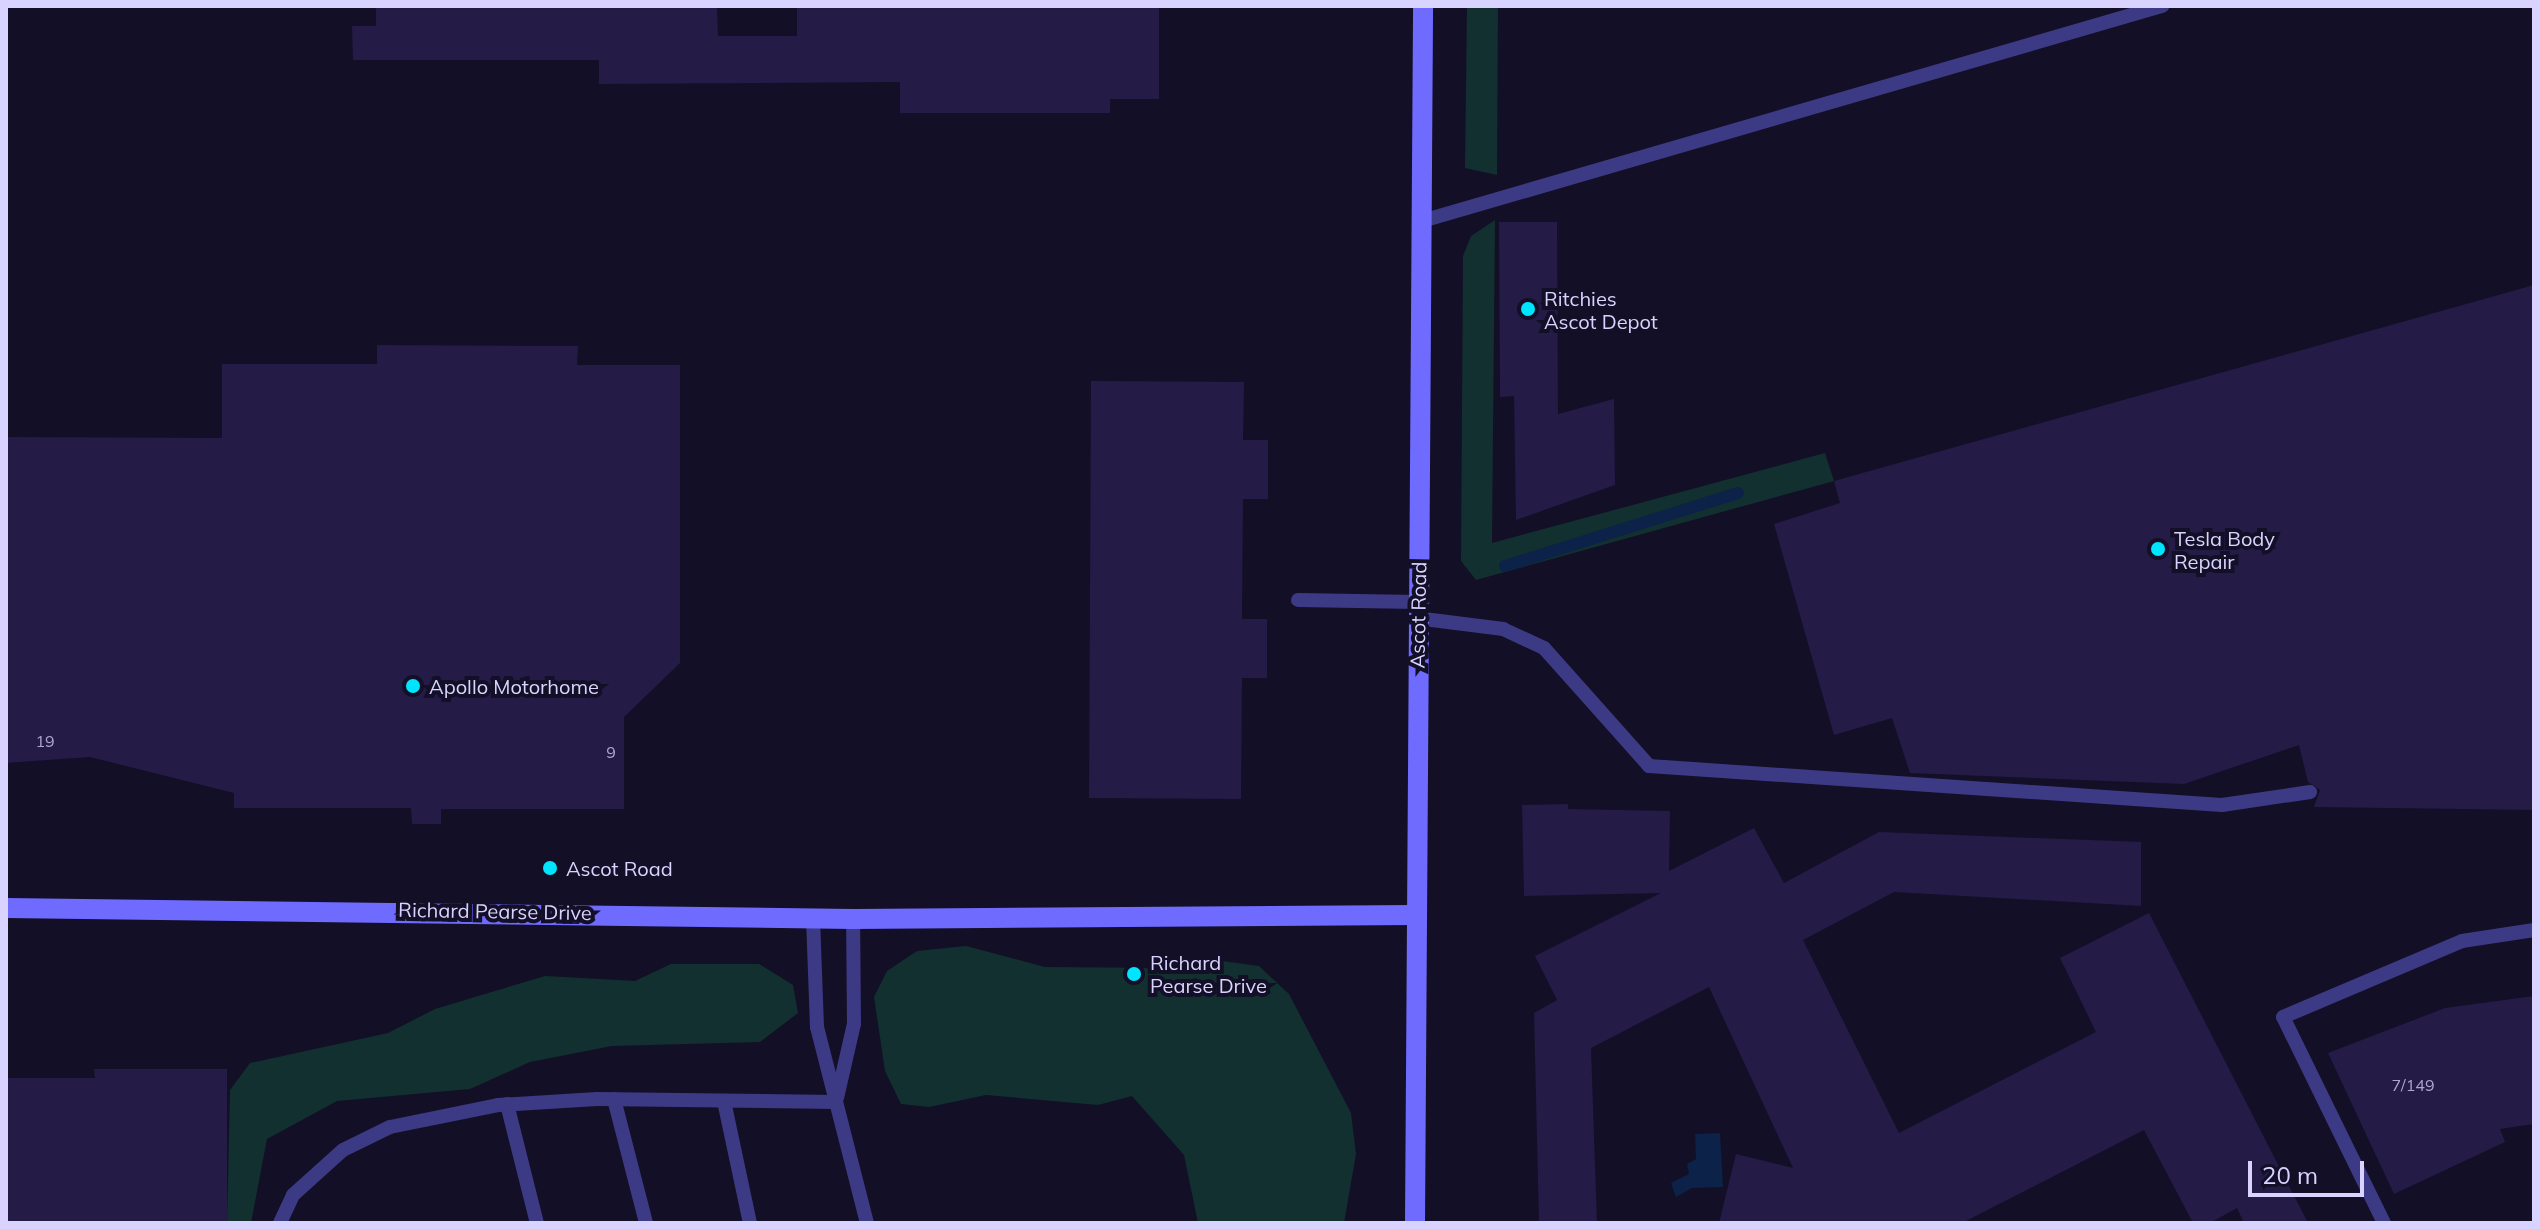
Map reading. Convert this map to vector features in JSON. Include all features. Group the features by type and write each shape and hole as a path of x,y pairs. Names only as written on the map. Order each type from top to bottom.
{"street":[{"name":"Ascot Road","path":"1415,1223 1423,6"},
{"name":"Richard Pearse Drive","path":"6,908 853,919 1415,915"}],"lane":[{"path":"1422,221 2162,6"},
{"path":"1298,600 1417,610 1503,629 1544,648 1649,766 2222,805 2310,792"},
{"path":"813,918 817,1027 867,1223"},
{"path":"836,1102 854,1024 853,919"},
{"path":"2384,1223 2283,1017 2462,941 2534,930"},
{"path":"280,1223 293,1195 366,1136 507,1104 614,1099 836,1102"},
{"path":"614,1099 646,1223"},
{"path":"724,1101 750,1223"},
{"path":"507,1104 537,1223"}],"green space":[{"path":"1467,6 1498,6 1497,175 1465,168"},
{"path":"1495,220 1492,543 1825,453 1834,481 1476,580 1461,561 1463,256 1471,236"},
{"path":"966,946 1045,967 1168,968 1222,961 1259,966 1289,994 1351,1113 1356,1154 1344,1223 1198,1223 1184,1155 1132,1096 1098,1105 986,1095 929,1107 901,1104 885,1071 874,997 887,971 917,951"},
{"path":"671,964 759,964 793,985 798,1013 760,1042 612,1046 530,1062 470,1089 337,1101 267,1139 251,1223 227,1223 230,1090 250,1063 388,1033 435,1009 545,976 635,981"}],"water":[{"path":"1720,1133 1723,1187 1692,1188 1676,1197 1671,1183 1689,1174 1687,1164 1696,1159 1695,1134"}],"building":[{"path":"376,6 717,6 718,36 797,36 797,6 1159,6 1159,99 1110,99 1110,113 900,113 900,82 599,84 599,60 353,60 352,26 376,26"},
{"path":"1499,222 1557,222 1558,414 1614,399 1615,485 1516,520 1514,396 1500,397"},
{"name":"Tesla Body Repair","path":"2534,285 2534,810 2314,807 2320,790 2308,782 2299,745 2184,784 1910,773 1892,718 1834,735 1774,524 1840,503 1834,481"},
{"path":"377,345 578,346 577,365 680,365 680,663 624,717 624,809 441,809 441,824 412,824 411,808 234,808 234,793 90,757 6,763 6,437 222,438 222,364 377,364"},
{"path":"1091,381 1244,382 1243,440 1268,440 1268,499 1243,499 1242,619 1267,619 1267,678 1242,678 1241,799 1089,798"},
{"path":"1568,804 1568,809 1670,811 1669,871 1754,828 1784,883 1879,832 2141,842 2141,906 1894,892 1803,940 1899,1133 2096,1032 2060,958 2149,913 2308,1223 2244,1223 2237,1208 2210,1223 2193,1223 2144,1130 1962,1223 1719,1223 1736,1154 1793,1168 1709,987 1591,1048 1597,1223 1539,1223 1534,1013 1557,1000 1535,956 1661,893 1524,896 1522,805"},
{"path":"2534,996 2534,1124 2500,1129 2505,1142 2394,1194 2328,1053 2445,1008"},
{"path":"94,1069 227,1069 227,1223 6,1223 6,1078 95,1078"}],"waterway":[{"path":"1505,566 1738,493"}],"place":[{"name":"Ritchies Ascot Depot","path":"1528,309"},
{"name":"Tesla Body Repair","path":"2158,549"},
{"name":"Apollo Motorhome","path":"413,686"},
{"name":"Ascot Road","path":"550,868"},
{"name":"Richard Pearse Drive","path":"1134,974"}]}
